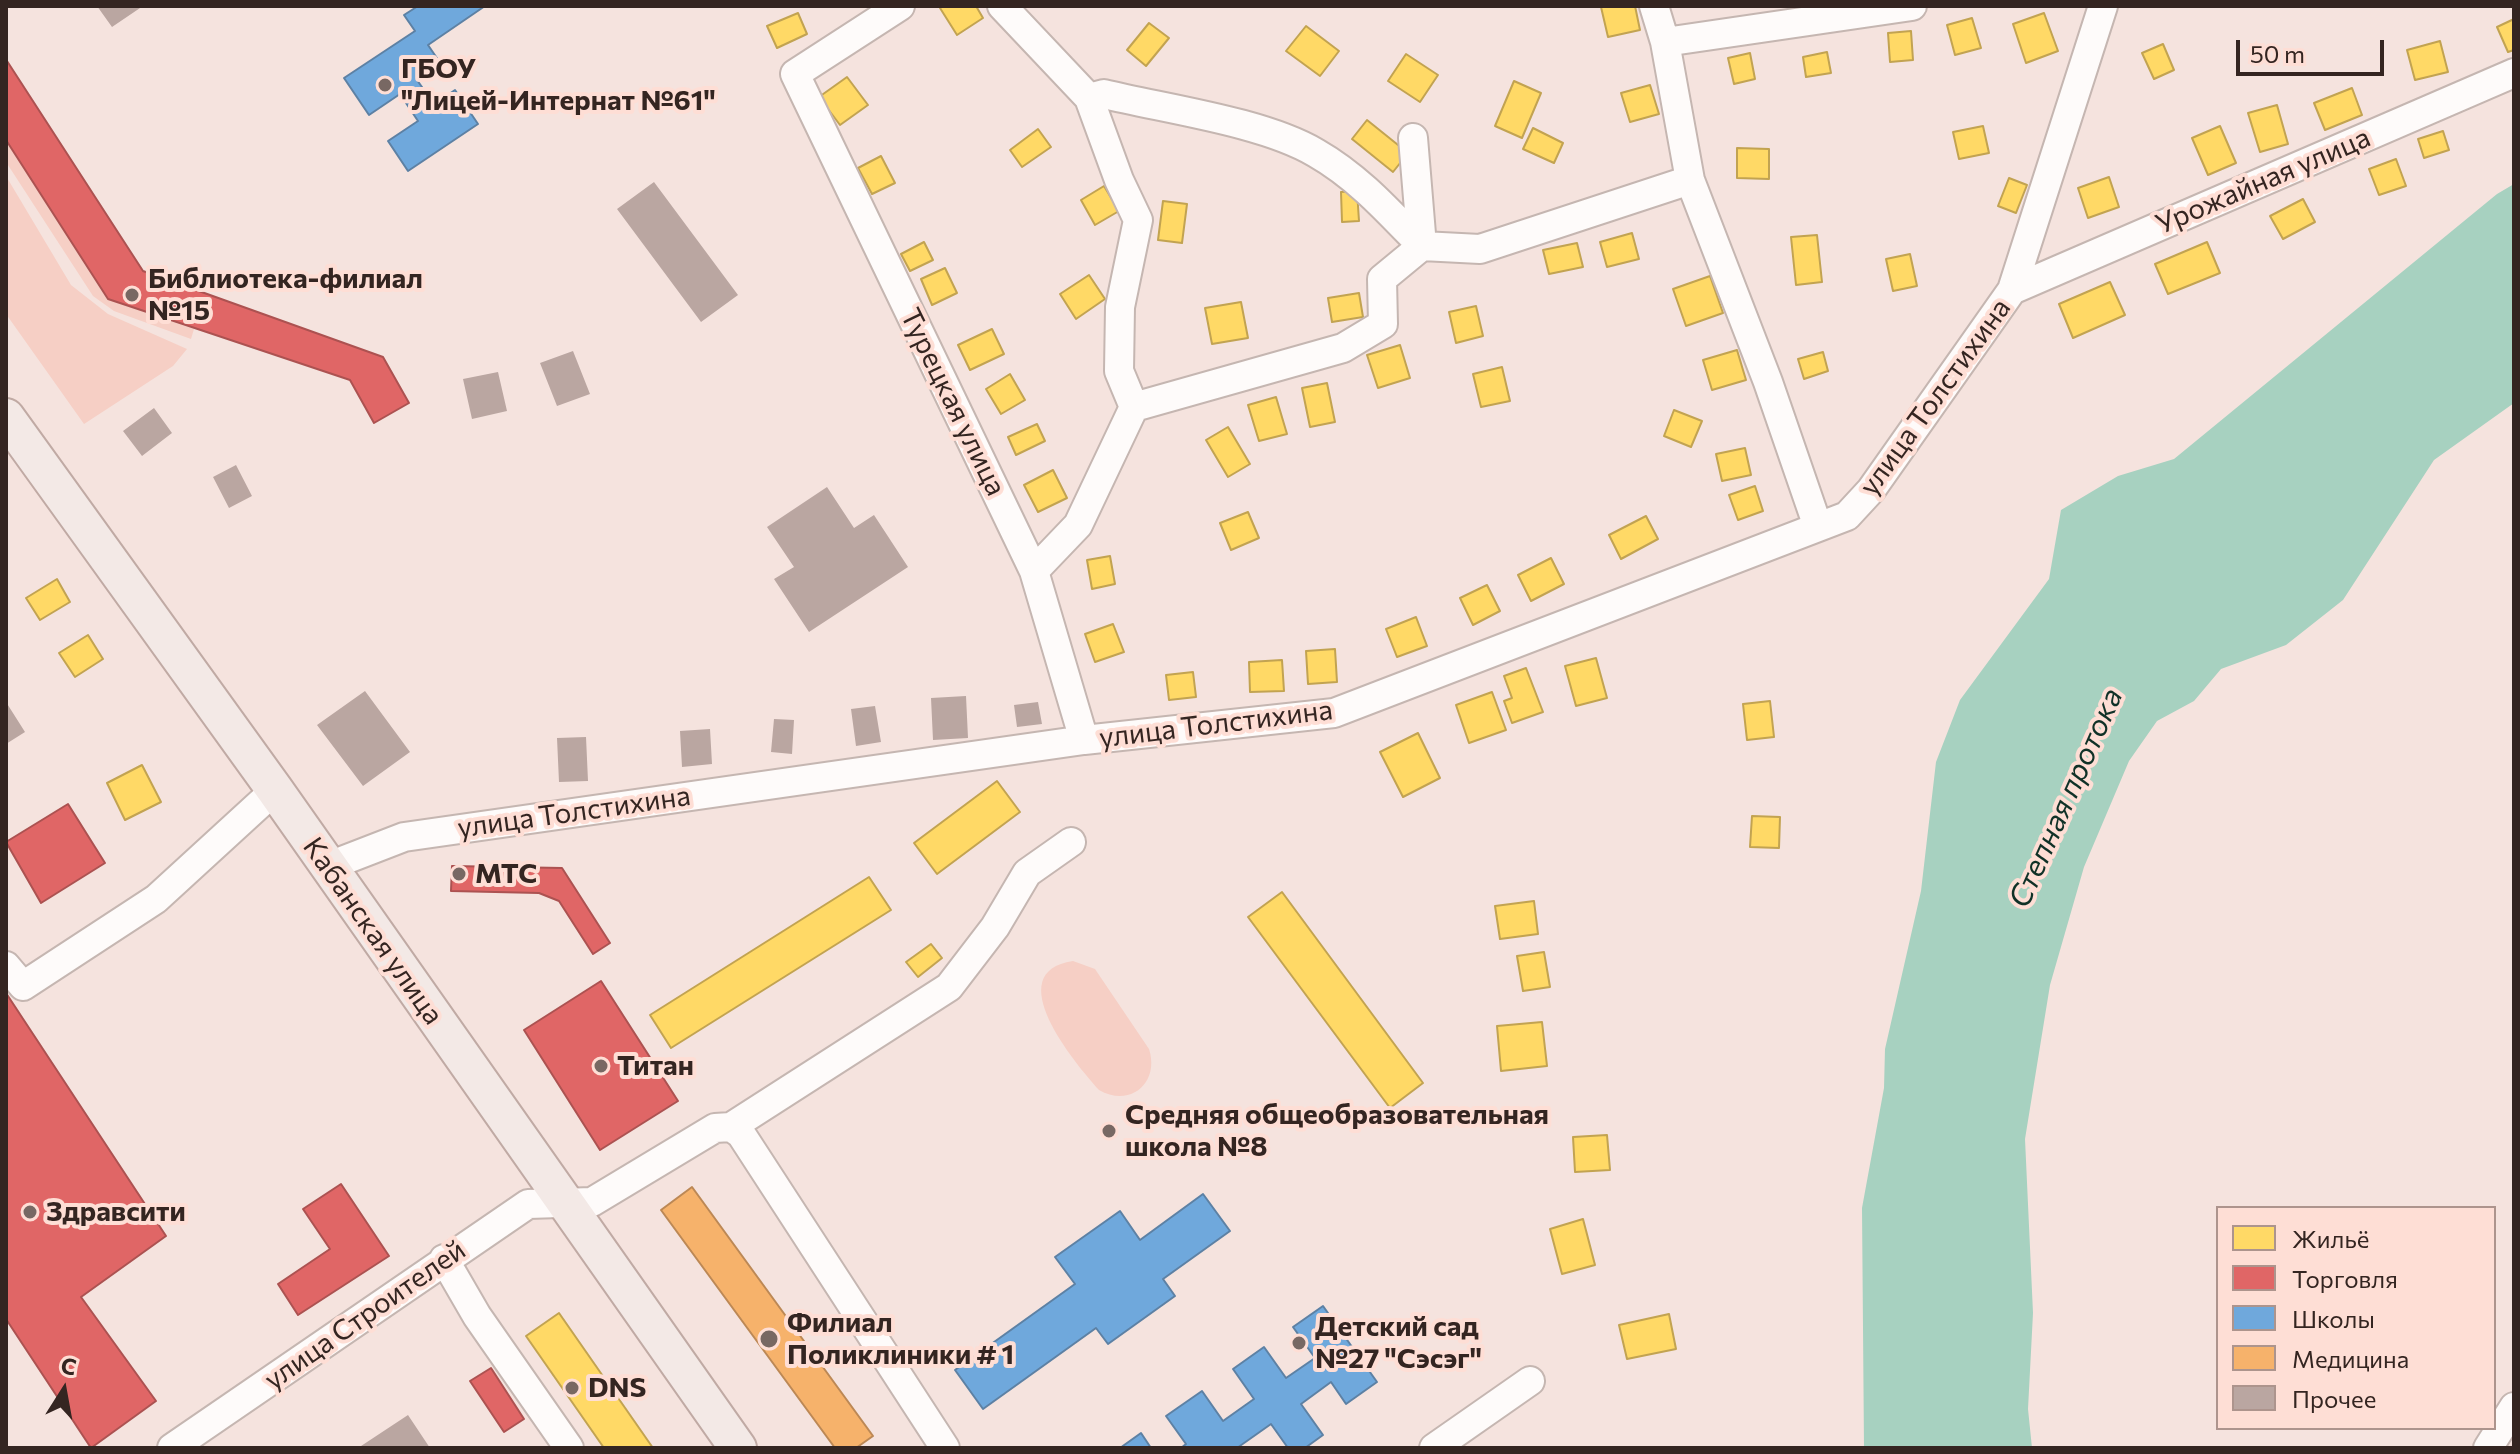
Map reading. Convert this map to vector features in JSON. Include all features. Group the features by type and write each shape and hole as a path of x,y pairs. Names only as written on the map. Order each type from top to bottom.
{"main road":[{"name":"Кабанская улица","path":"6,417 329,866 738,1448"}],"street":[{"name":"Турецкая улица","path":"900,6 795,74 1034,571 1084,740"},
{"path":"1002,6 1089,98 1119,180 1138,220 1120,307 1119,371 1134,407 1078,525 1034,571"},
{"path":"1654,6 1665,42 1690,180 1768,382 1818,527"},
{"path":"1665,42 1912,6"},
{"path":"2012,290 2103,6"},
{"name":"Урожайная улица","path":"2012,290 2514,73"},
{"path":"1089,98 1104,94 1279,135 1316,152 1358,181 1422,246 1480,249 1690,180"},
{"path":"1413,138 1422,246"},
{"path":"1134,407 1343,348 1369,335 1383,324 1382,279 1422,246"},
{"name":"улица Толстихина","path":"329,866 404,837 1084,740 1334,713 1555,625 1847,516 1871,490 2012,290"},
{"path":"6,966 23,986 36,978 156,899 275,790"},
{"name":"улица Строителей","path":"172,1448 528,1204 592,1202 715,1128 731,1127 949,987 995,927 1027,873 1071,842"},
{"path":"731,1127 741,1134 945,1448"},
{"path":"444,1259 477,1316 569,1448"},
{"path":"1434,1448 1530,1381"},
{"path":"2488,1448 2514,1407"}],"shaded area":[{"path":"6,141 107,299 194,329 191,339 114,311 93,296 6,162"},
{"path":"6,176 71,285 108,314 187,349 173,366 84,424 6,314"},
{"path":"1073,961 1095,969 1149,1049 1150,1072 1146,1082 1131,1094 1110,1095 1099,1090 1074,1060 1049,1019 1042,999 1042,982 1052,969"}],"water":[{"name":"Степная протока","path":"2514,184 2514,403 2434,460 2343,600 2286,645 2221,669 2194,701 2157,721 2129,761 2084,867 2050,985 2025,1139 2033,1313 2028,1409 2032,1448 1864,1448 1862,1208 1884,1088 1885,1049 1921,891 1936,762 1960,700 2049,579 2061,510 2118,476 2174,459 2497,194"}],"building: Жильё":[{"path":"976,6 983,18 957,35 940,8"},
{"path":"1635,6 1640,30 1608,37 1601,7"},
{"path":"798,13 807,34 777,48 767,26"},
{"path":"2044,13 2058,51 2026,63 2013,24"},
{"path":"1972,18 1981,48 1955,55 1947,25"},
{"path":"2514,19 2514,50 2508,52 2497,27"},
{"path":"1149,23 1169,38 1146,66 1127,50"},
{"path":"1306,26 1339,51 1320,76 1286,51"},
{"path":"1911,31 1913,60 1890,62 1888,33"},
{"path":"2440,41 2448,72 2415,80 2407,50"},
{"path":"2163,44 2174,70 2154,79 2142,53"},
{"path":"1827,52 1831,73 1806,77 1803,57"},
{"path":"1750,53 1755,79 1734,84 1728,58"},
{"path":"1406,54 1438,75 1420,102 1388,81"},
{"path":"847,77 868,105 840,125 819,97"},
{"path":"1514,81 1541,93 1522,138 1495,126"},
{"path":"1650,85 1659,114 1630,122 1621,93"},
{"path":"2352,88 2362,115 2325,130 2314,103"},
{"path":"2277,105 2288,144 2260,152 2248,113"},
{"path":"1367,120 1408,153 1393,172 1352,139"},
{"path":"1983,126 1989,153 1959,159 1953,132"},
{"path":"2220,126 2236,163 2208,175 2192,138"},
{"path":"1533,128 1563,143 1554,163 1523,149"},
{"path":"1038,129 1051,147 1022,167 1010,150"},
{"path":"2443,131 2449,150 2424,158 2418,139"},
{"path":"1737,148 1769,149 1769,179 1737,178"},
{"path":"881,156 895,183 872,194 858,168"},
{"path":"2396,159 2406,186 2379,195 2369,169"},
{"path":"2109,177 2119,207 2088,218 2078,188"},
{"path":"2009,178 2027,185 2016,213 1998,206"},
{"path":"1104,186 1119,211 1095,225 1081,200"},
{"path":"1357,191 1359,221 1342,222 1341,192"},
{"path":"2303,199 2315,222 2283,239 2270,216"},
{"path":"1163,201 1187,204 1182,243 1158,240"},
{"path":"1632,233 1639,259 1607,267 1600,242"},
{"path":"1817,235 1822,282 1796,285 1791,237"},
{"path":"924,242 933,260 910,271 901,254"},
{"path":"2207,242 2220,273 2168,294 2155,264"},
{"path":"1577,243 1583,267 1549,274 1543,250"},
{"path":"1910,254 1917,286 1893,291 1886,259"},
{"path":"945,268 957,293 932,305 921,279"},
{"path":"1089,275 1105,299 1076,319 1060,294"},
{"path":"1710,276 1723,313 1686,326 1673,289"},
{"path":"2110,282 2125,315 2073,338 2059,304"},
{"path":"1359,293 1363,317 1332,322 1328,298"},
{"path":"1241,302 1248,338 1212,344 1205,308"},
{"path":"1476,306 1483,336 1456,343 1449,312"},
{"path":"992,329 1004,354 970,370 958,345"},
{"path":"1400,345 1410,378 1378,388 1367,355"},
{"path":"1737,350 1746,380 1712,390 1703,360"},
{"path":"1823,352 1828,371 1804,379 1798,359"},
{"path":"1502,367 1510,401 1481,407 1473,374"},
{"path":"1010,374 1025,400 1001,414 986,389"},
{"path":"1327,383 1335,422 1310,427 1302,388"},
{"path":"1276,397 1287,434 1259,441 1248,405"},
{"path":"1674,410 1702,421 1691,447 1664,436"},
{"path":"1037,424 1045,441 1016,455 1008,437"},
{"path":"1228,427 1250,464 1228,477 1206,440"},
{"path":"1745,448 1751,475 1722,481 1716,454"},
{"path":"1053,470 1067,498 1038,512 1024,485"},
{"path":"1755,486 1763,511 1738,520 1729,495"},
{"path":"1248,512 1259,538 1231,550 1220,523"},
{"path":"1646,516 1658,539 1621,559 1609,535"},
{"path":"1110,556 1115,584 1092,589 1087,560"},
{"path":"1551,558 1564,584 1531,601 1518,575"},
{"path":"57,579 70,602 40,620 26,598"},
{"path":"1487,585 1500,611 1473,625 1460,598"},
{"path":"1416,617 1427,646 1397,657 1386,629"},
{"path":"1113,624 1124,652 1095,662 1085,634"},
{"path":"88,635 103,659 75,677 59,653"},
{"path":"1335,649 1337,682 1308,684 1306,651"},
{"path":"1596,658 1607,698 1576,706 1565,666"},
{"path":"1282,660 1284,691 1250,692 1249,662"},
{"path":"1526,668 1543,712 1512,723 1504,701 1512,698 1504,676"},
{"path":"1193,672 1196,697 1169,700 1166,675"},
{"path":"1492,692 1506,730 1469,743 1456,705"},
{"path":"1770,701 1774,737 1747,740 1743,704"},
{"path":"1418,733 1440,778 1403,797 1380,752"},
{"path":"142,765 161,802 125,820 107,783"},
{"path":"997,781 1020,812 937,874 914,843"},
{"path":"1752,816 1780,817 1779,848 1750,847"},
{"path":"869,877 891,910 671,1048 650,1015"},
{"path":"1282,892 1423,1083 1390,1108 1248,917"},
{"path":"1534,901 1538,934 1500,939 1495,906"},
{"path":"931,944 942,958 918,977 906,962"},
{"path":"1544,952 1550,987 1523,991 1517,956"},
{"path":"1542,1022 1547,1066 1501,1071 1497,1026"},
{"path":"1607,1135 1610,1170 1575,1172 1573,1137"},
{"path":"1583,1219 1595,1265 1562,1274 1550,1229"},
{"path":"559,1313 653,1448 604,1448 526,1336"},
{"path":"1669,1314 1676,1349 1627,1359 1619,1325"}],"building: Торговля":[{"path":"7,61 143,271 383,357 409,403 374,423 350,380 108,299 6,140"},
{"path":"68,804 105,863 41,903 6,842"},
{"path":"452,866 562,868 610,943 593,954 559,901 539,893 451,891"},
{"name":"Титан","path":"601,981 678,1101 600,1150 524,1030"},
{"path":"6,993 166,1236 81,1297 156,1401 91,1448 6,1319"},
{"path":"341,1184 389,1256 298,1315 278,1284 330,1249 303,1209"},
{"path":"491,1368 524,1419 504,1432 470,1381"}],"building: Школы":[{"name":"ГБОУ \"Лицей-Интернат №61\"","path":"418,6 485,6 428,45 441,64 417,80 434,104 455,90 478,124 408,171 388,141 418,121 400,94 369,115 344,78 415,31 404,15"},
{"path":"1203,1194 1230,1231 1163,1279 1175,1296 1108,1344 1096,1328 983,1409 955,1370 1075,1284 1055,1257 1120,1211 1140,1240"},
{"path":"1323,1306 1377,1382 1346,1404 1331,1382 1301,1404 1323,1435 1305,1448 1288,1448 1271,1424 1237,1448 1181,1448 1186,1444 1166,1416 1202,1391 1223,1421 1254,1399 1233,1369 1264,1347 1286,1378 1315,1358 1293,1327"},
{"path":"1141,1433 1151,1448 1120,1448"}],"building: Медицина":[{"path":"692,1187 873,1436 856,1448 835,1448 661,1210"}],"building: Прочее":[{"path":"97,6 143,6 112,27"},
{"path":"654,182 738,295 701,322 617,209"},
{"path":"573,351 590,394 557,406 540,363"},
{"path":"498,372 507,411 472,419 463,379"},
{"path":"154,408 172,433 142,456 123,431"},
{"path":"236,465 252,496 229,508 213,477"},
{"path":"827,487 854,528 874,515 908,567 809,632 774,579 794,567 767,527"},
{"path":"365,691 410,752 363,786 317,725"},
{"path":"966,696 968,738 933,740 931,698"},
{"path":"6,702 25,732 6,744"},
{"path":"1038,702 1042,724 1017,727 1014,705"},
{"path":"875,706 881,742 856,746 851,709"},
{"path":"774,719 794,720 792,754 771,752"},
{"path":"710,729 712,764 682,767 680,731"},
{"path":"586,737 588,781 559,782 557,738"},
{"path":"408,1415 430,1448 358,1448"}],"place":[{"name":"ГБОУ \"Лицей-Интернат №61\"","path":"385,85"},
{"name":"Библиотека-филиал №15","path":"132,295"},
{"name":"МТС","path":"459,874"},
{"name":"Титан","path":"601,1066"},
{"name":"Средняя общеобразовательная школа №8","path":"1109,1131"},
{"name":"Здравсити","path":"30,1212"},
{"name":"Филиал Поликлиники # 1","path":"769,1339"},
{"name":"Детский сад №27 \"Сэсэг\"","path":"1299,1343"},
{"name":"DNS","path":"572,1388"}]}
